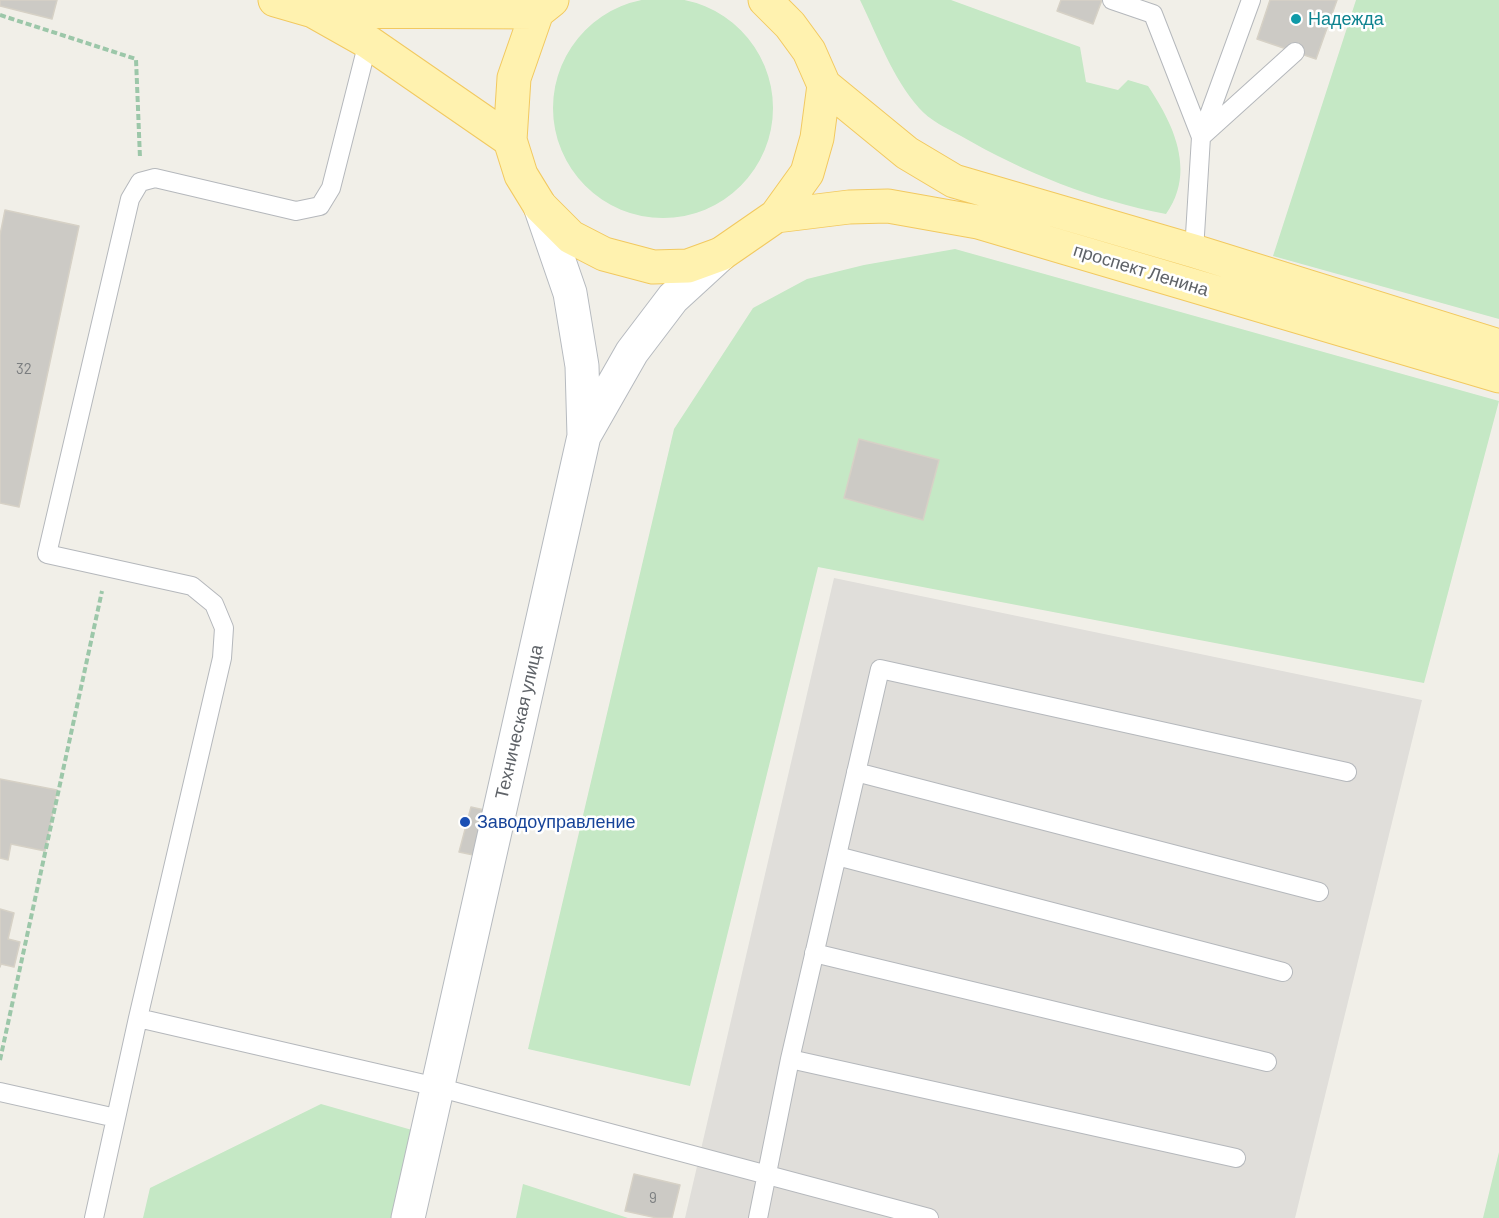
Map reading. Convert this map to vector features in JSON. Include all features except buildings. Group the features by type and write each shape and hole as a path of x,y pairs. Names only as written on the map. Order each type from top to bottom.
{"main road":[{"path":"275,0 316,6 544,6 514,78 510,140 520,175 540,206 571,237 604,255 653,267 688,266 721,254"},
{"path":"584,436 632,352 673,298 721,254 776,216 807,172 818,138 824,85 809,51 778,3"},
{"path":"316,6 510,140"},
{"name":"проспект Ленина","path":"824,85 907,153 954,181 1194,251 1499,346"},
{"path":"540,206 570,293 582,366 584,436"},
{"name":"проспект Ленина","path":"776,216 849,207 888,206 978,222 1499,376"},
{"name":"Техническая улица","path":"408,1218 584,436"}],"lane":[{"path":"1112,0 1156,7 1201,137"},
{"path":"1194,251 1201,137 1251,0"},
{"path":"94,1218 222,658 224,628 214,604 192,585 47,554 130,199 140,182 155,178 296,212 320,206 331,188 368,42"},
{"path":"1201,137 1295,52"},
{"path":"758,1218 790,1059 880,669 1347,772"},
{"path":"856,772 1319,892"},
{"path":"837,856 1283,972"},
{"path":"814,953 1268,1062"},
{"path":"138,1018 437,1087 928,1218"},
{"path":"790,1059 1236,1158"},
{"path":"0,1092 116,1118"}],"path":[{"path":"0,15 136,59 140,182"},
{"path":"0,1060 107,567"}],"shaded area":[{"path":"834,578 1422,700 1295,1218 685,1218"}],"green space":[{"path":"663,-2 684,0 705,6 741,30 765,66 771,87 773,108 771,129 765,150 741,186 705,210 684,216 663,218 642,216 621,210 585,186 561,150 555,129 553,108 555,87 561,66 585,30 621,6 642,0"},
{"path":"860,0 951,0 1080,47 1086,82 1118,90 1128,80 1148,86 1166,116 1178,148 1180,181 1175,198 1166,214 1112,201 1060,184 1010,162 933,120 919,108 901,83"},
{"path":"1356,0 1499,0 1499,319 1273,256"},
{"path":"955,249 1499,401 1424,683 818,567 690,1086 528,1049 674,429 753,308 807,279 864,265"},
{"path":"321,1104 412,1130 392,1218 143,1218 150,1188"},
{"path":"1499,1152 1499,1218 1483,1218"},
{"path":"523,1184 628,1218 516,1218"}],"place":[{"name":"Надежда","path":"1296,19"},
{"name":"Заводоуправление","path":"465,822"}]}
